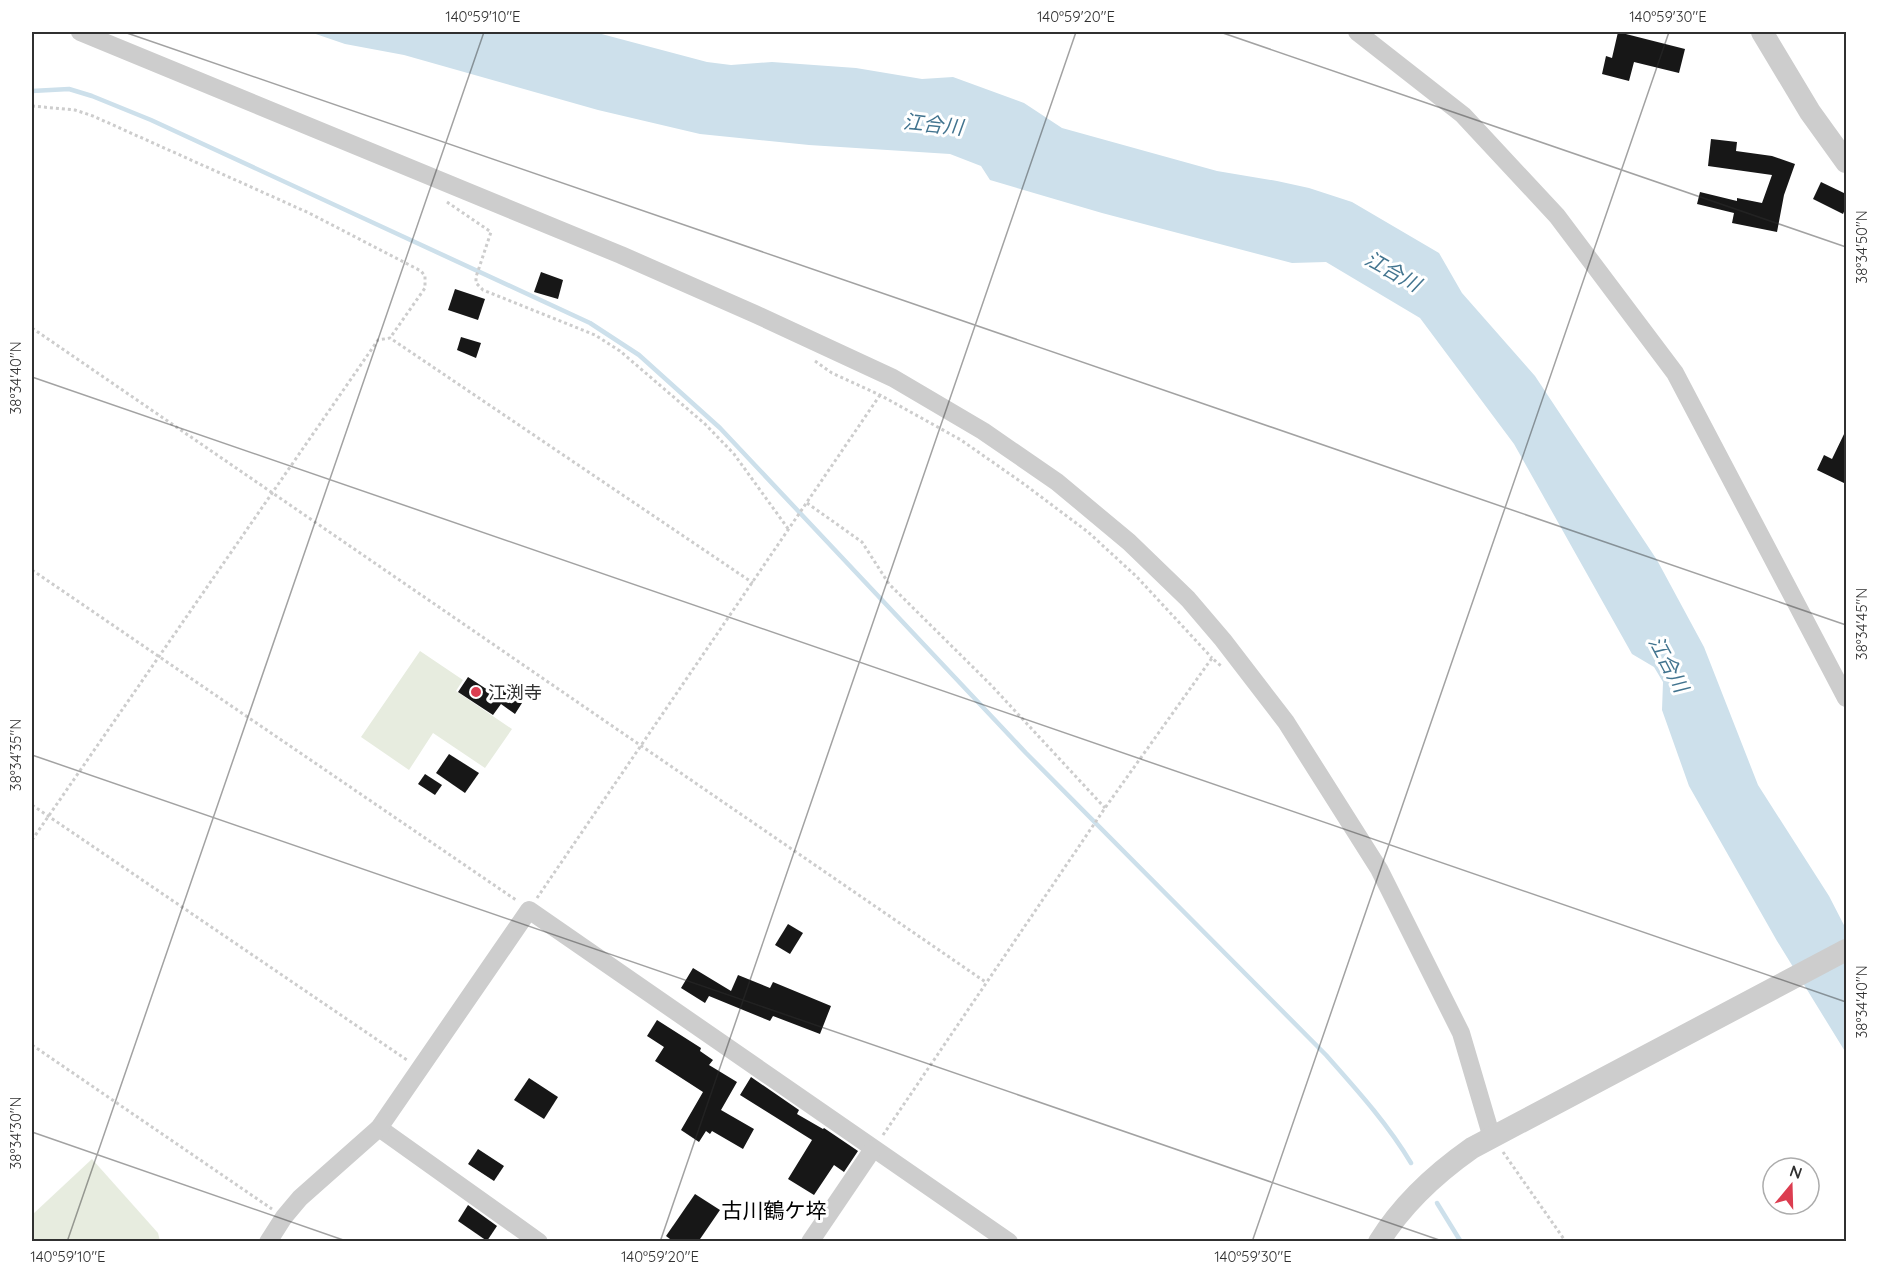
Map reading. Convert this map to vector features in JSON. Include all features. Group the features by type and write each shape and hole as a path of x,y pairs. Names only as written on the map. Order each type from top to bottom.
{"street":[{"path":"80,32 621,255 797,333 892,378 983,431 1057,482 1129,542 1188,599 1223,640 1286,722 1379,869 1461,1033 1492,1138"},
{"path":"1357,32 1463,115 1557,216 1675,374 1846,698"},
{"path":"1762,32 1810,112 1846,162"},
{"path":"268,1242 300,1198 379,1128 529,909 1009,1242"},
{"path":"1379,1242 1409,1201 1430,1180 1472,1148 1846,950"},
{"path":"379,1128 539,1242"},
{"path":"810,1242 873,1149"}],"path":[{"path":"32,106 75,110 93,116 309,213 421,271 425,276 425,288 390,338"},
{"path":"438,197 491,232 476,277 476,283 483,290 595,335 620,351 705,423 727,447 789,530"},
{"path":"32,328 987,983"},
{"path":"32,840 378,340 390,338 753,583"},
{"path":"813,360 832,373 880,395 962,440 1088,532 1137,577 1221,666"},
{"path":"32,570 529,909 642,747 880,395"},
{"path":"807,503 862,542 890,584 991,685 1104,810"},
{"path":"873,1149 1104,810 1212,658"},
{"path":"32,805 420,1068"},
{"path":"32,1045 284,1217"},
{"path":"1492,1138 1566,1242"}],"shaded area":[{"path":"420,651 463,680 456,691 512,729 485,768 433,733 409,770 361,737"},
{"path":"92,1159 158,1233 160,1241 32,1241 32,1215"}],"water":[{"name":"江合川","path":"310,32 594,32 707,62 731,65 772,62 856,68 922,79 953,77 1024,103 1062,128 1217,171 1309,188 1352,202 1439,253 1462,293 1535,376 1657,560 1704,647 1758,785 1829,896 1846,929 1846,1053 1777,941 1689,786 1662,710 1663,682 1654,667 1632,654 1514,444 1420,318 1326,262 1292,263 1102,213 990,180 981,166 950,154 809,145 700,134 598,110 404,55 345,44"}],"building":[{"path":"1618,32 1685,49 1679,73 1634,62 1629,81 1602,74 1606,56 1612,58"},
{"path":"1711,139 1737,142 1736,151 1772,156 1795,164 1784,195 1777,232 1732,223 1734,213 1697,204 1700,192 1737,201 1737,198 1762,203 1772,175 1708,166"},
{"path":"1821,182 1846,194 1846,207 1843,214 1813,199"},
{"path":"541,272 563,280 558,299 534,292"},
{"path":"455,289 485,299 478,320 448,310"},
{"path":"461,337 481,343 476,358 457,350"},
{"path":"1846,430 1846,484 1817,470 1824,455 1832,459"},
{"path":"468,677 494,694 499,687 522,703 515,714 501,704 493,715 458,692"},
{"path":"449,754 479,773 465,793 436,773"},
{"path":"425,774 442,785 435,795 418,784"},
{"path":"788,924 803,933 790,954 775,945"},
{"path":"693,968 731,991 738,975 770,988 773,982 831,1006 820,1034 773,1016 770,1021 709,996 705,1003 681,988"},
{"path":"657,1020 701,1048 700,1051 713,1060 709,1065 737,1082 721,1110 754,1129 743,1149 712,1131 710,1134 706,1131 699,1142 681,1130 703,1092 655,1061 664,1047 647,1036"},
{"path":"751,1077 799,1110 797,1114 824,1128 858,1151 844,1172 834,1165 814,1195 788,1179 812,1140 740,1095"},
{"path":"529,1078 558,1097 544,1119 514,1100"},
{"path":"478,1149 504,1166 494,1181 468,1164"},
{"path":"695,1194 720,1210 698,1242 674,1242 666,1236"},
{"path":"468,1205 497,1226 487,1241 458,1221"}],"waterway":[{"path":"32,91 69,89 151,120 590,323 639,355 720,428 1026,753 1326,1055 1382,1120 1411,1163"},
{"path":"1437,1203 1461,1242"}],"place":[{"name":"江渕寺","path":"476,692"}],"district":[{"name":"古川鶴ケ埣","path":"774,1210"}]}
